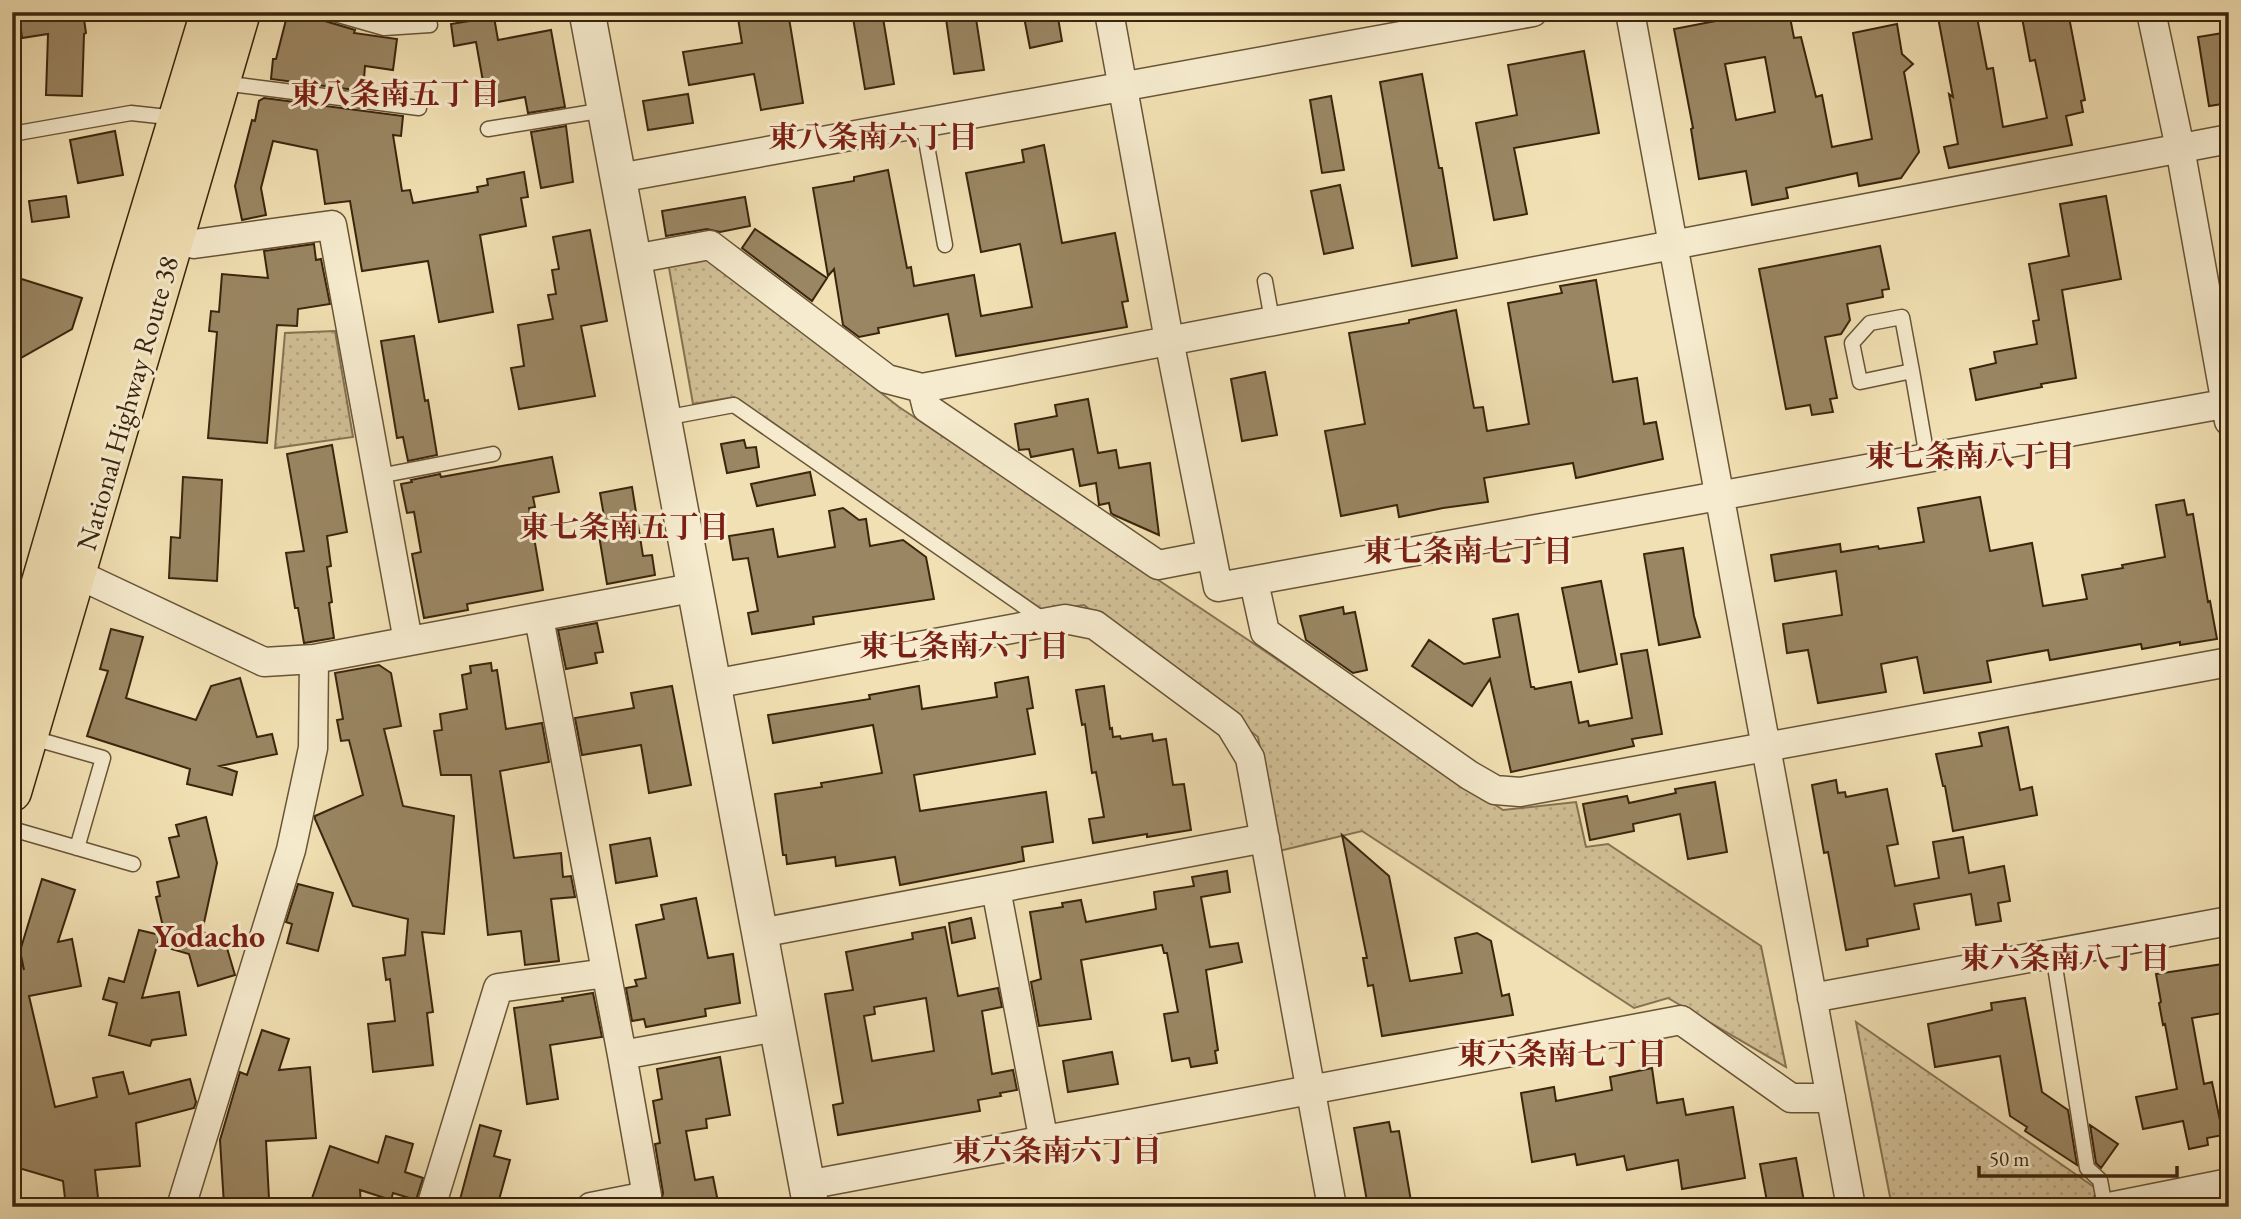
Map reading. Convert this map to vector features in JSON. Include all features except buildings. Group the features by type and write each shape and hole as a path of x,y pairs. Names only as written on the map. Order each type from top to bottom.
{"highway":[{"name":"National Highway Route 38","path":"12,682 210,12"},
{"name":"National Highway Route 38","path":"12,792 241,12"}],"street":[{"path":"587,12 809,1196 1044,1142 1681,1020 1791,1098 1830,1098"},
{"path":"1110,12 1169,340 1218,587 1927,457 2228,409 2151,12"},
{"path":"619,178 1533,12"},
{"path":"1630,12 1851,1207"},
{"path":"634,259 710,245 887,379 922,388 2229,139"},
{"path":"176,238 194,244 331,225 408,641"},
{"path":"922,388 927,408 1158,565 1210,555"},
{"path":"77,574 264,662 314,659 696,587"},
{"path":"1254,582 1265,632 1469,775 1496,790 1520,792 2229,662"},
{"path":"539,618 647,1196 591,1207"},
{"path":"713,684 1065,618 1095,625 1230,725 1250,758 1332,1207"},
{"path":"181,1207 291,850 313,748 314,659"},
{"path":"760,933 1265,838"},
{"path":"996,889 1044,1142"},
{"path":"1812,998 2229,921"},
{"path":"431,1207 498,988 606,973"},
{"path":"622,1055 776,1027"},
{"path":"2107,1207 2229,1183"}],"lane":[{"path":"328,12 384,28 430,25"},
{"path":"221,83 419,108"},
{"path":"488,129 606,110"},
{"path":"12,134 131,113 178,118"},
{"path":"923,124 945,245"},
{"path":"1265,281 1272,320"},
{"path":"1912,371 1860,382 1852,343 1870,323 1902,317 1912,371 1927,457"},
{"path":"664,418 734,405 1046,622"},
{"path":"379,476 493,454"},
{"path":"29,737 103,758 77,848"},
{"path":"12,829 133,864"},
{"path":"2053,954 2087,1168 2100,1180 2107,1207"}],"shaded area":[{"path":"709,258 899,407 1503,810 1576,802 1586,847 1608,844 1761,946 1786,1067 1668,998 1634,1008 1362,831 1279,851 1258,737 1084,605 1044,611 734,397 693,404 668,262"},
{"path":"335,331 353,437 275,448 285,333"},
{"path":"1856,1022 2097,1189 2090,1207 1892,1207"}],"district":[{"name":"東八条南五丁目","path":"395,93"},
{"name":"東八条南六丁目","path":"873,136"},
{"name":"東七条南八丁目","path":"1970,455"},
{"name":"東七条南五丁目","path":"624,526"},
{"name":"東七条南七丁目","path":"1468,550"},
{"name":"東七条南六丁目","path":"964,645"},
{"name":"Yodacho","path":"209,936"},
{"name":"東六条南八丁目","path":"2065,957"},
{"name":"東六条南七丁目","path":"1562,1053"},
{"name":"東六条南六丁目","path":"1057,1150"}]}
